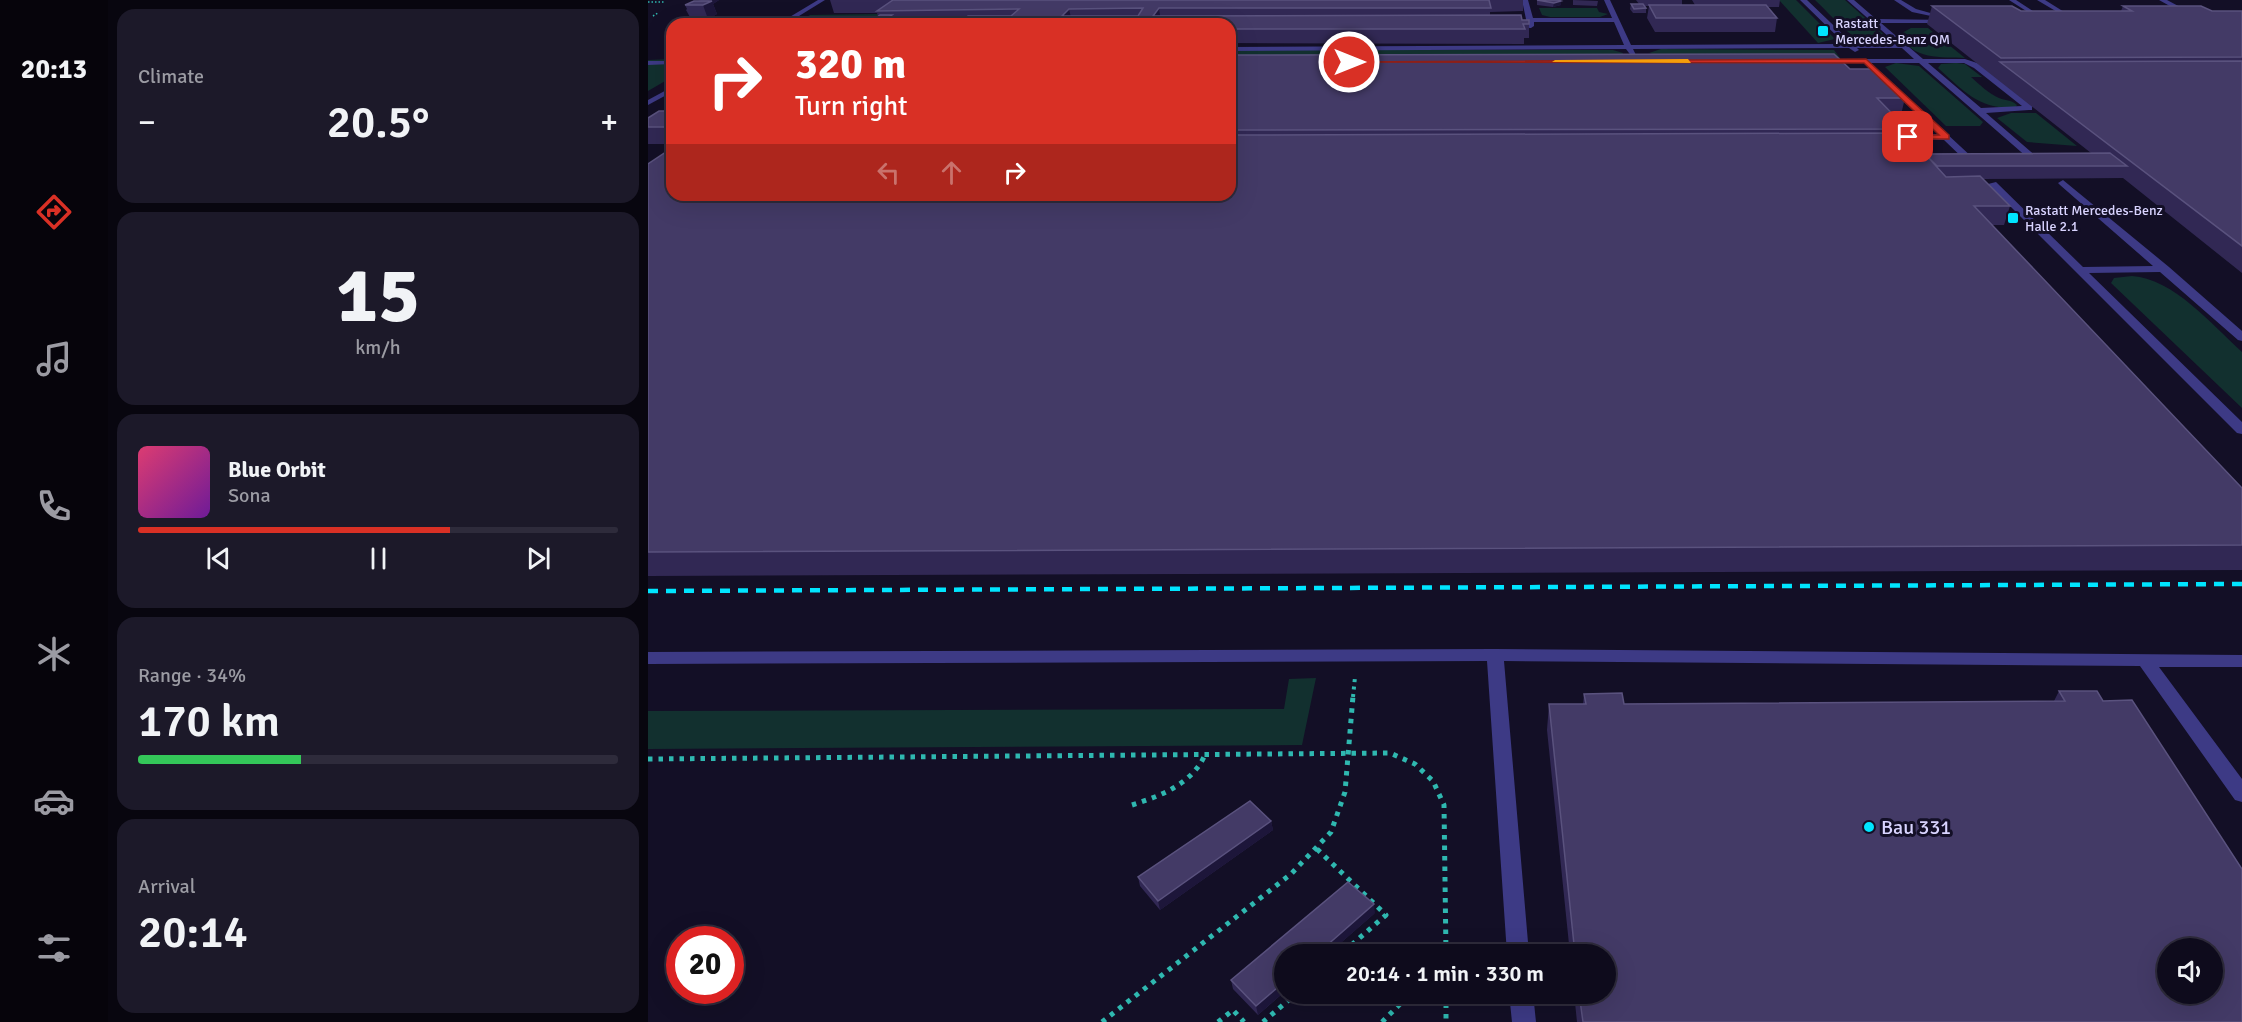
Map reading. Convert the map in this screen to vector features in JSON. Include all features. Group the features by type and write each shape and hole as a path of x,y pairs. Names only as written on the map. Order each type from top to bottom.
{"lane":[{"path":"791,18 822,0"},
{"path":"1496,26 1531,26 1525,0"},
{"path":"1608,0 1634,62 1623,62"},
{"path":"1803,0 1971,161"},
{"path":"1850,0 2039,163"},
{"path":"1897,0 1914,11 1949,15"},
{"path":"2012,0 2038,18"},
{"path":"2040,0 2066,15 2077,18 2053,21"},
{"path":"2162,0 2180,9 2180,13 2165,15"},
{"path":"2027,18 2066,15"},
{"path":"1530,20 1616,20"},
{"path":"1875,21 1958,21"},
{"path":"2159,21 2183,21"},
{"path":"1236,49 1904,46"},
{"path":"1808,61 1920,60 1971,63 2029,108 1979,111"},
{"path":"648,63 666,63"},
{"path":"648,103 666,92"},
{"path":"1890,137 1946,137"},
{"path":"2062,183 2242,337"},
{"path":"1993,184 2242,430"},
{"path":"2081,270 2165,269"},
{"path":"1495,655 1517,944"},
{"path":"648,658 1495,655 2242,662"},
{"path":"2146,662 2242,794"},
{"path":"1522,1004 1524,1022"}],"path":[{"path":"648,2 664,2"},
{"path":"653,15 658,13"},
{"path":"1102,1022 1291,874 1331,832 1340,810 1349,754 1357,655"},
{"path":"648,759 1204,757 1390,753 1415,764 1432,781 1444,805 1446,944"},
{"path":"1132,805 1160,797 1201,768 1204,757"},
{"path":"1317,849 1386,915 1353,944"},
{"path":"1263,1022 1284,1004"},
{"path":"1382,1022 1400,1004"},
{"path":"1446,1004 1446,1022"},
{"path":"1218,1022 1233,1010 1244,1022"}],"green space":[{"path":"1779,0 1796,0 1835,39 1818,43"},
{"path":"1815,0 1845,0 1891,41 1880,44 1859,39 1849,33"},
{"path":"1539,8 1597,8 1599,12 1608,14 1600,17 1550,17 1542,15"},
{"path":"880,14 874,18 805,18 810,15"},
{"path":"1911,28 1928,28 1965,58 1937,57 1919,53 1905,42 1900,34"},
{"path":"1661,49 1834,50 1840,58 1670,59 1649,53"},
{"path":"1236,50 1613,50 1623,53 1622,56 1236,59"},
{"path":"666,59 666,80 648,91 648,60"},
{"path":"1896,63 1919,66 1983,122 1980,126 1946,126 1885,67"},
{"path":"1941,64 1965,64 1982,77 1971,77 1995,96 2015,103 2017,105 2015,108 2002,108 1981,102 1964,91 1938,68"},
{"path":"2011,113 2036,113 2077,146 2027,142 1997,118"},
{"path":"2132,276 2163,285 2177,294 2205,316 2242,352 2242,408 2111,283 2114,278"},
{"path":"1316,678 1302,745 648,749 648,711 1284,709 1289,679"}],"building":[{"path":"893,0 1489,0 1491,8 1159,8 1153,16 1521,15 1522,20 1529,20 1529,24 1523,24 1525,29 1236,29 1236,18 966,18 968,16 1011,16 1019,9 877,11","holes":["1143,8 1138,16 1062,16 1069,9"]},
{"path":"1537,0 1558,0 1561,1 1554,3"},
{"path":"694,1 712,1 703,5 685,5"},
{"path":"1631,4 1643,4 1646,8 1634,9"},
{"path":"1649,5 1766,5 1777,18 1656,18"},
{"path":"1932,6 2012,6 2021,11 2132,11 2123,6 2201,6 2212,11 2242,11 2242,57 2001,58"},
{"path":"880,15 892,15 888,18 876,18"},
{"path":"1834,54 1850,69 1876,69 1905,98 1877,98 1907,129 1236,130 1236,55"},
{"path":"2242,61 2242,246 2000,62"},
{"path":"659,111 666,111 666,127 648,127 648,118"},
{"path":"1906,133 1946,177 1980,176 2010,206 1974,206 2242,488 2242,545 648,552 648,164 666,152 666,201 1236,201 1236,135"},
{"path":"2110,153 2127,166 1937,166 1925,154"},
{"name":"Bau 331","path":"2059,691 2097,691 2103,701 2132,700 2242,869 2242,1022 1583,1022 1581,1004 1616,1004 1616,944 1574,944 1549,704 1586,704 1584,694 1622,693 1624,704 2065,701"},
{"path":"1250,801 1271,821 1158,901 1138,877"},
{"path":"1348,882 1374,904 1328,944 1274,944 1274,991 1256,1006 1231,980"}],"railway":[{"path":"648,591 2242,584"}],"slow traffic":[{"path":"1555,62 1688,61"}],"place":[{"name":"Rastatt Mercedes-Benz QM","path":"1823,31"},
{"name":"Rastatt Mercedes-Benz Halle 2.1","path":"2013,218"},
{"name":"Bau 331","path":"1869,827"}],"route":[{"path":"1349,62 1866,61 1946,137 1908,137"}]}
